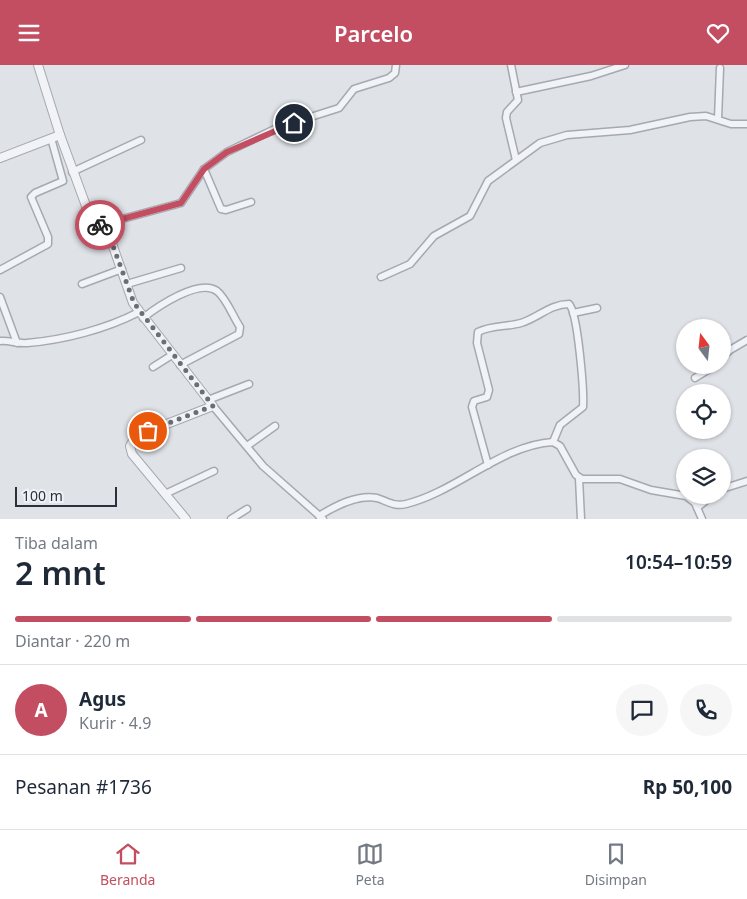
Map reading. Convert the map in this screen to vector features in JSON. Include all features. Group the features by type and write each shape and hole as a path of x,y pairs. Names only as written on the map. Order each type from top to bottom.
{"street":[{"path":"38,65 72,172 88,214 109,235 126,284 141,315 210,403 263,466 321,517 343,503 366,498 376,498 394,505 406,504 442,490 488,465 521,451 553,442 560,446 579,478 581,519"},
{"path":"100,225 181,203 204,169 227,152 280,127 339,108 354,89 390,78 395,73 396,65"},
{"path":"511,65 516,103 506,114 516,160"},
{"path":"516,92 591,76 625,65"},
{"path":"718,119 720,68"},
{"path":"381,277 410,264 434,236 470,216 488,181 534,147 557,137 630,130 690,117 706,116 731,124 747,124"},
{"path":"0,158 60,135"},
{"path":"0,270 48,244 48,237 31,197 35,193 63,181 50,138"},
{"path":"72,172 141,139"},
{"path":"204,169 221,209 226,210 251,202"},
{"path":"126,284 181,268"},
{"path":"82,284 122,269"},
{"path":"0,341 30,343 82,332 141,315 191,291 211,289 219,294 240,327 239,334 180,365"},
{"path":"0,297 17,343"},
{"path":"488,465 472,407 474,401 487,397 489,390 476,343 478,332 520,323 549,308 571,305 584,386 583,407 560,425 553,442"},
{"path":"573,313 597,308"},
{"path":"731,349 747,340"},
{"path":"153,367 172,355"},
{"path":"694,377 700,374"},
{"path":"186,519 132,454 131,441 148,431 249,384"},
{"path":"247,446 275,426"},
{"path":"165,494 214,471"},
{"path":"579,478 586,480 620,479 651,490 686,496 698,507 702,519"},
{"path":"731,486 747,481"},
{"path":"698,507 702,504"},
{"path":"231,519 247,509"}],"way so far":[{"path":"100,225 109,235 134,303 143,318 213,406 148,431"}],"route":[{"path":"100,225 124,217 158,211 181,203 204,169 227,152 280,127 294,123"}]}
